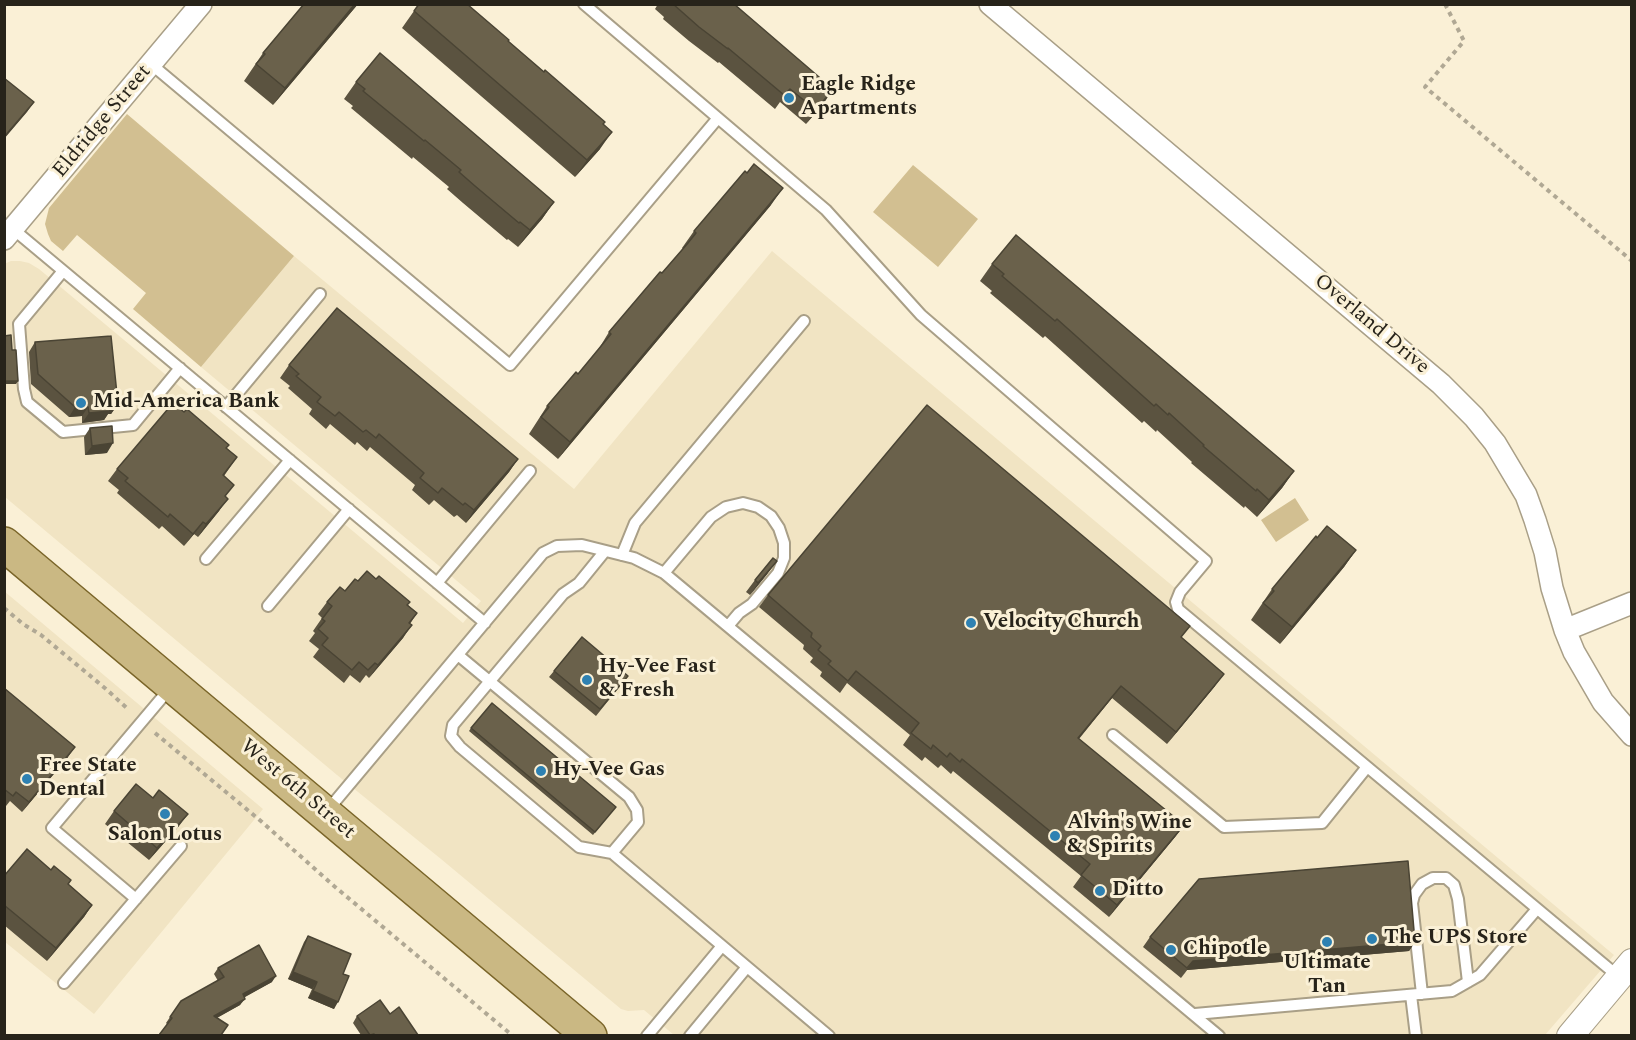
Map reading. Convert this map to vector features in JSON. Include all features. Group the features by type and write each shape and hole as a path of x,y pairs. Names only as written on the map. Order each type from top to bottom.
{"main road":[{"name":"West 6th Street","path":"4,544 590,1035"}],"street":[{"name":"Eldridge Street","path":"9,234 201,4"},
{"name":"Overland Drive","path":"990,4 1441,384 1474,417 1495,443 1526,495 1545,552 1552,588 1574,651 1604,702 1632,735"},
{"path":"1565,630 1632,603"},
{"path":"1570,1035 1625,969"}],"lane":[{"path":"584,4 826,210 921,315 1206,561 1180,592 1176,602 1178,609 1537,909 1625,969"},
{"path":"151,64 510,365 718,118"},
{"path":"9,234 63,271 485,623"},
{"path":"63,271 19,324 27,402 63,432 133,425 180,368"},
{"path":"226,407 320,294"},
{"path":"622,555 635,523 804,321"},
{"path":"206,559 290,460"},
{"path":"437,582 530,471"},
{"path":"664,573 711,517 726,507 743,503 758,507 771,516 779,528 784,543 784,558 778,573 752,604 739,613 728,626"},
{"path":"268,606 348,509"},
{"path":"325,813 543,553 557,546 582,545 634,558 664,573 1220,1035"},
{"path":"605,551 579,583 563,594 453,725 451,736 460,747 579,847 612,854 829,1035"},
{"path":"458,655 629,797 637,810 638,822 612,854"},
{"path":"136,898 52,828 173,685"},
{"path":"1113,735 1224,827 1322,823 1367,767"},
{"path":"64,983 181,846"},
{"path":"1416,1035 1417,994 1412,903 1414,895 1422,884 1433,878 1446,878 1455,885 1468,982"},
{"path":"1195,1014 1452,991 1480,975 1537,909"},
{"path":"647,1035 722,946"},
{"path":"690,1035 747,967"}],"path":[{"path":"1445,4 1464,42 1425,87 1632,261"},
{"path":"4,608 41,635 106,689 142,722 254,814 334,886 513,1035"}],"shaded area":[{"path":"127,114 294,256 201,367 133,309 146,293 77,235 63,251 51,241 45,224 49,208"},
{"path":"913,165 978,219 938,267 873,212"},
{"path":"772,251 1614,955 1545,1035 674,1035 644,1010 621,1009 5,497 4,264 20,261 39,269 463,623 481,601 201,367 294,256 574,489"},
{"path":"1295,498 1309,520 1276,542 1261,520"},
{"path":"4,591 263,809 94,1014 5,942"}],"building":[{"path":"304,4 355,4 285,88 256,64"},
{"path":"419,4 467,4 605,122 603,124 612,132 587,160 414,11"},
{"path":"673,4 734,4 833,89 816,110 790,89 784,95"},
{"path":"380,53 554,202 530,230 475,186 459,172 461,170 425,140 363,91 365,89 356,82"},
{"path":"4,78 34,102 4,137"},
{"path":"754,164 783,188 570,442 541,417 549,407 547,406 576,372 578,374 611,334 609,332 688,243 696,233 694,231 745,171 747,173"},
{"path":"1016,235 1294,471 1269,500 1203,446 1169,413 1168,415 1156,404 1154,406 1057,319 1055,321 1002,276 1004,274 992,264"},
{"path":"337,308 518,459 474,510 465,503 463,505 442,488 438,493 420,478 424,473 379,434 376,438 366,430 363,432 339,412 335,416 317,402 321,397 296,376 299,374 289,365"},
{"path":"11,335 12,350 16,350 18,381 4,381 4,336"},
{"name":"Mid-America Bank","path":"111,336 118,404 110,404 110,411 89,413 88,407 75,407 38,374 35,342"},
{"path":"173,403 184,412 187,409 229,445 226,448 237,457 223,475 234,485 225,496 228,499 206,524 203,522 193,534 170,514 168,517 125,481 128,478 117,469"},
{"name":"Velocity Church","path":"927,405 1190,626 1181,637 1224,674 1176,732 1121,686 1078,738 1184,825 1117,905 1081,875 1090,864 962,759 960,762 950,753 947,757 933,745 931,749 911,733 919,723 856,671 848,681 828,664 831,661 818,650 821,646 811,637 812,633 768,595"},
{"path":"112,426 113,443 92,446 90,428"},
{"path":"1327,526 1356,550 1292,627 1263,603 1316,536 1317,538"},
{"path":"773,558 777,561 758,583 755,580"},
{"path":"367,571 376,579 379,576 410,602 407,605 417,613 409,623 412,625 378,665 375,663 368,670 359,662 352,670 322,645 328,638 318,629 325,621 322,619 332,606 327,602 340,587 345,591 355,579 358,581"},
{"name":"Hy-Vee Fast & Fresh","path":"582,637 628,676 600,709 554,671"},
{"name":"Free State Dental","path":"4,688 75,747 29,802 16,792 13,796 4,789"},
{"name":"Hy-Vee Gas","path":"492,703 616,807 595,832 471,728"},
{"path":"136,784 153,798 159,790 188,814 157,848 114,811"},
{"path":"27,849 51,870 54,866 71,880 68,884 92,905 56,948 4,905 4,876"},
{"path":"1408,861 1415,942 1193,961 1187,968 1150,937 1199,879"},
{"path":"308,936 351,954 343,974 349,976 338,1002 313,991 317,982 293,972"},
{"path":"259,945 276,976 243,994 245,999 214,1016 228,1025 221,1035 159,1035 181,1001 224,977 218,968"},
{"path":"380,1000 390,1014 399,1007 418,1035 370,1035 357,1016"}],"place":[{"name":"Eagle Ridge Apartments","path":"789,98"},
{"name":"Mid-America Bank","path":"81,403"},
{"name":"Velocity Church","path":"971,623"},
{"name":"Hy-Vee Fast & Fresh","path":"587,680"},
{"name":"Hy-Vee Gas","path":"541,771"},
{"name":"Free State Dental","path":"27,779"},
{"name":"Salon Lotus","path":"165,814"},
{"name":"Alvin's Wine & Spirits","path":"1055,836"},
{"name":"Ditto","path":"1100,891"},
{"name":"The UPS Store","path":"1372,939"},
{"name":"Ultimate Tan","path":"1327,942"},
{"name":"Chipotle","path":"1171,950"}]}
